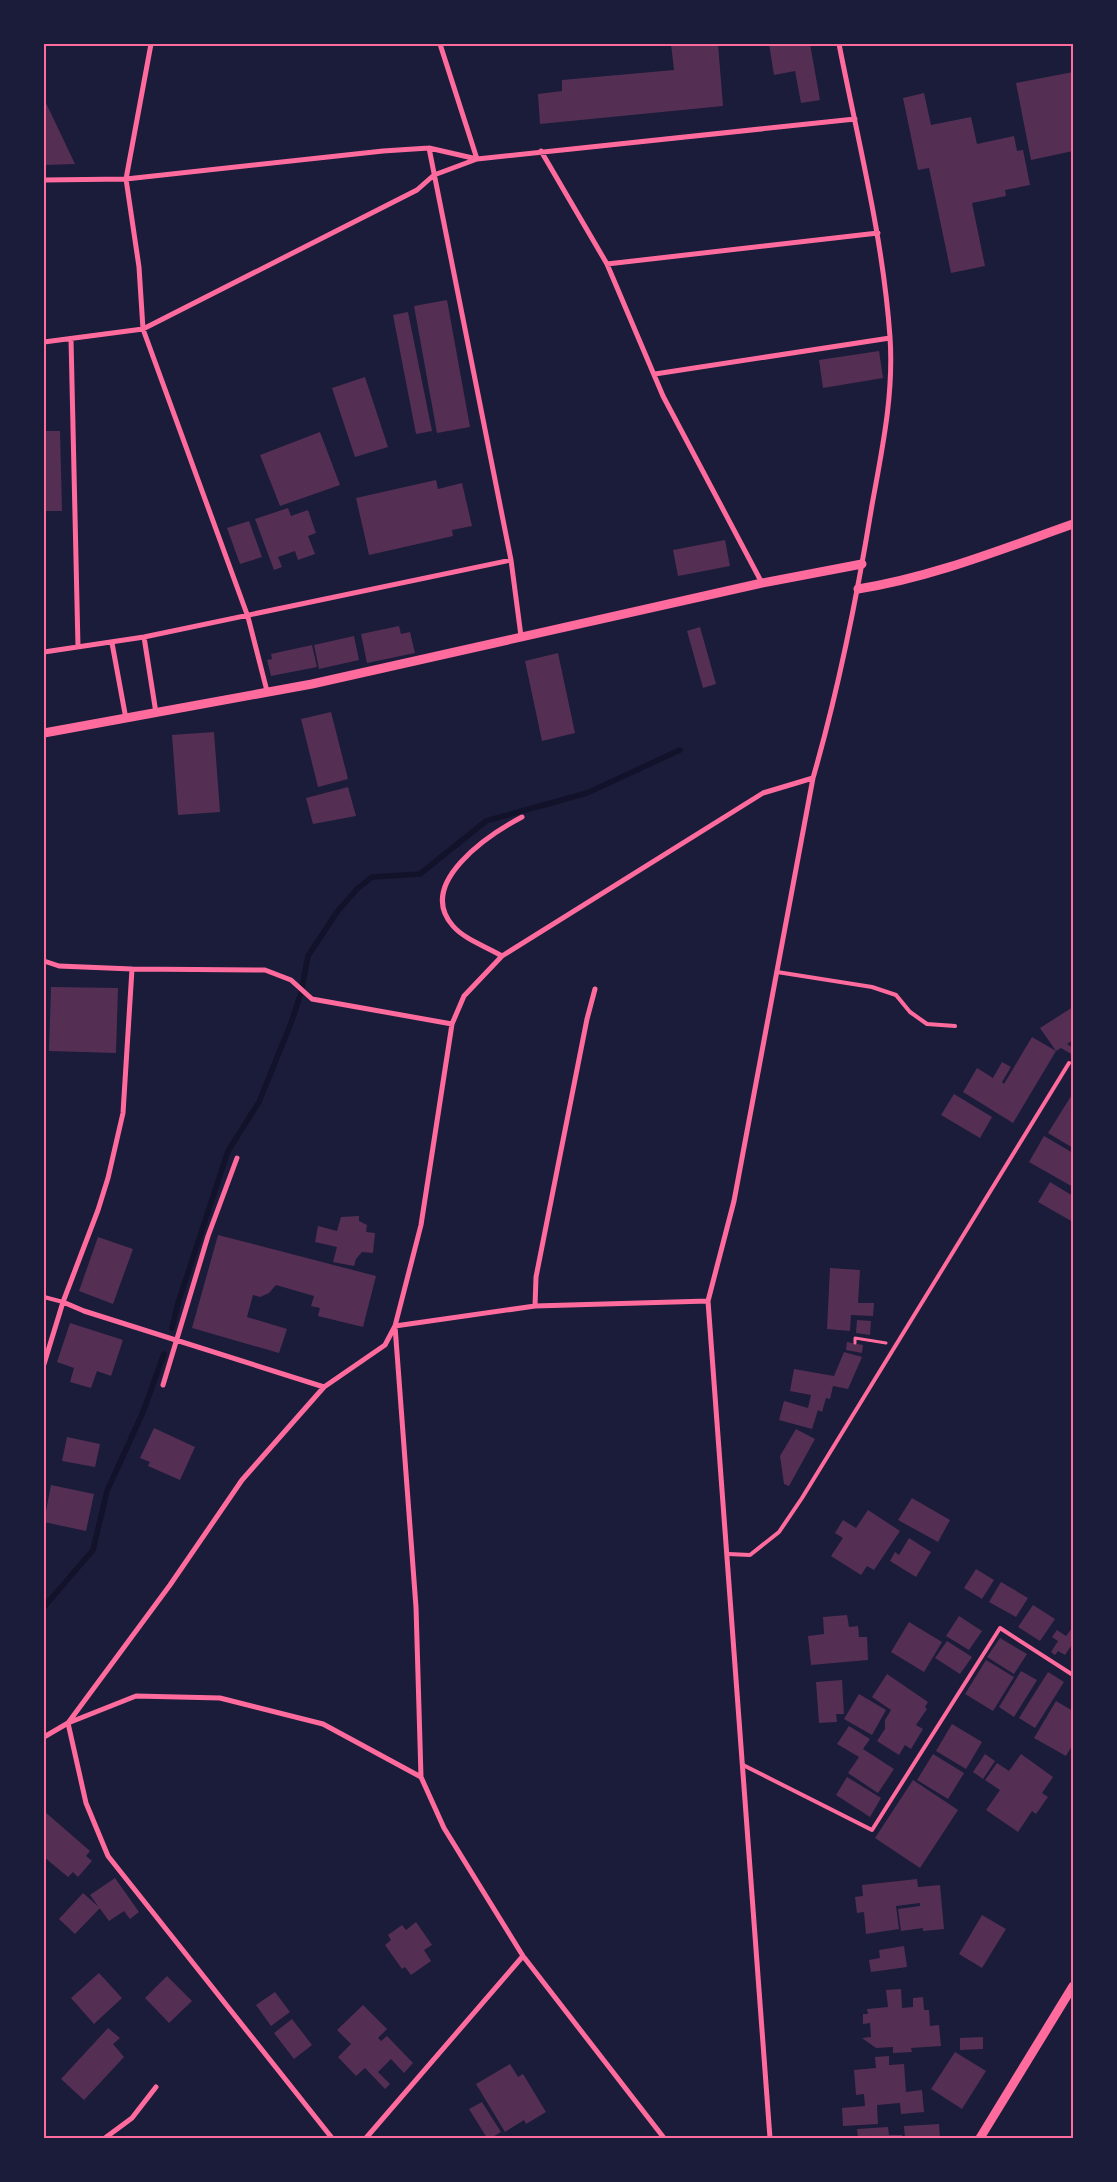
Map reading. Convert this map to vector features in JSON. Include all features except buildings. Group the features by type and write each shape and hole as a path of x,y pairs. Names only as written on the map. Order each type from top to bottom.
{"street":[{"path":"151,44 126,179 139,267 143,329 248,617 267,691"},
{"path":"440,44 478,159"},
{"path":"770,2138 708,1301 734,1201 813,778 832,715 858,589 889,407 890,338 878,233 839,44"},
{"path":"44,342 143,329 417,190 434,174 478,159 855,119"},
{"path":"429,148 511,560 521,636"},
{"path":"44,180 126,179 383,151 429,148 478,159"},
{"path":"542,151 607,264 663,396 762,583"},
{"path":"607,264 878,233"},
{"path":"654,374 890,338"},
{"path":"71,339 78,647"},
{"path":"858,589 890,584 956,566 1073,524"},
{"path":"44,652 112,643 248,617 511,560"},
{"path":"44,733 312,684 762,583 862,564"},
{"path":"144,637 156,714"},
{"path":"112,643 126,719"},
{"path":"332,2138 108,1856 86,1803 68,1723 170,1584 242,1480 324,1387 385,1345 395,1326 421,1225 452,1024 464,996 502,956 763,793 813,778"},
{"path":"502,956 453,927 445,915 442,902 447,882 465,856 498,830 522,818"},
{"path":"44,961 59,966 132,969 265,970 291,980 312,999 452,1024"},
{"path":"44,1364 63,1302 101,1202 122,1113 132,969"},
{"path":"535,1306 536,1277 587,1019 595,989"},
{"path":"163,1385 208,1236 237,1158"},
{"path":"395,1326 535,1306 708,1301"},
{"path":"63,1302 84,1312 324,1387"},
{"path":"395,1326 416,1606 421,1777 444,1828 523,1956 664,2138"},
{"path":"44,1737 68,1723 136,1696 220,1698 323,1724 421,1777"},
{"path":"366,2138 523,1956"},
{"path":"980,2138 1073,1986"},
{"path":"105,2138 132,2118 156,2087"}],"lane":[{"path":"777,972 872,987 896,995 910,1012 927,1024 955,1026"},
{"path":"728,1554 750,1555 779,1532 897,1345 1069,1063"},
{"path":"44,1297 63,1302"},
{"path":"743,1765 872,1830 1000,1628 1073,1675"}],"path":[{"path":"855,1343 856,1338 897,1345"}],"waterway":[{"path":"172,1328 178,1303 228,1151 259,1102 291,1023 301,993 308,956 337,912 357,889 372,877 420,874 486,821 587,793 680,750"},
{"path":"44,1607 93,1550 107,1491 143,1412 164,1354"}]}
